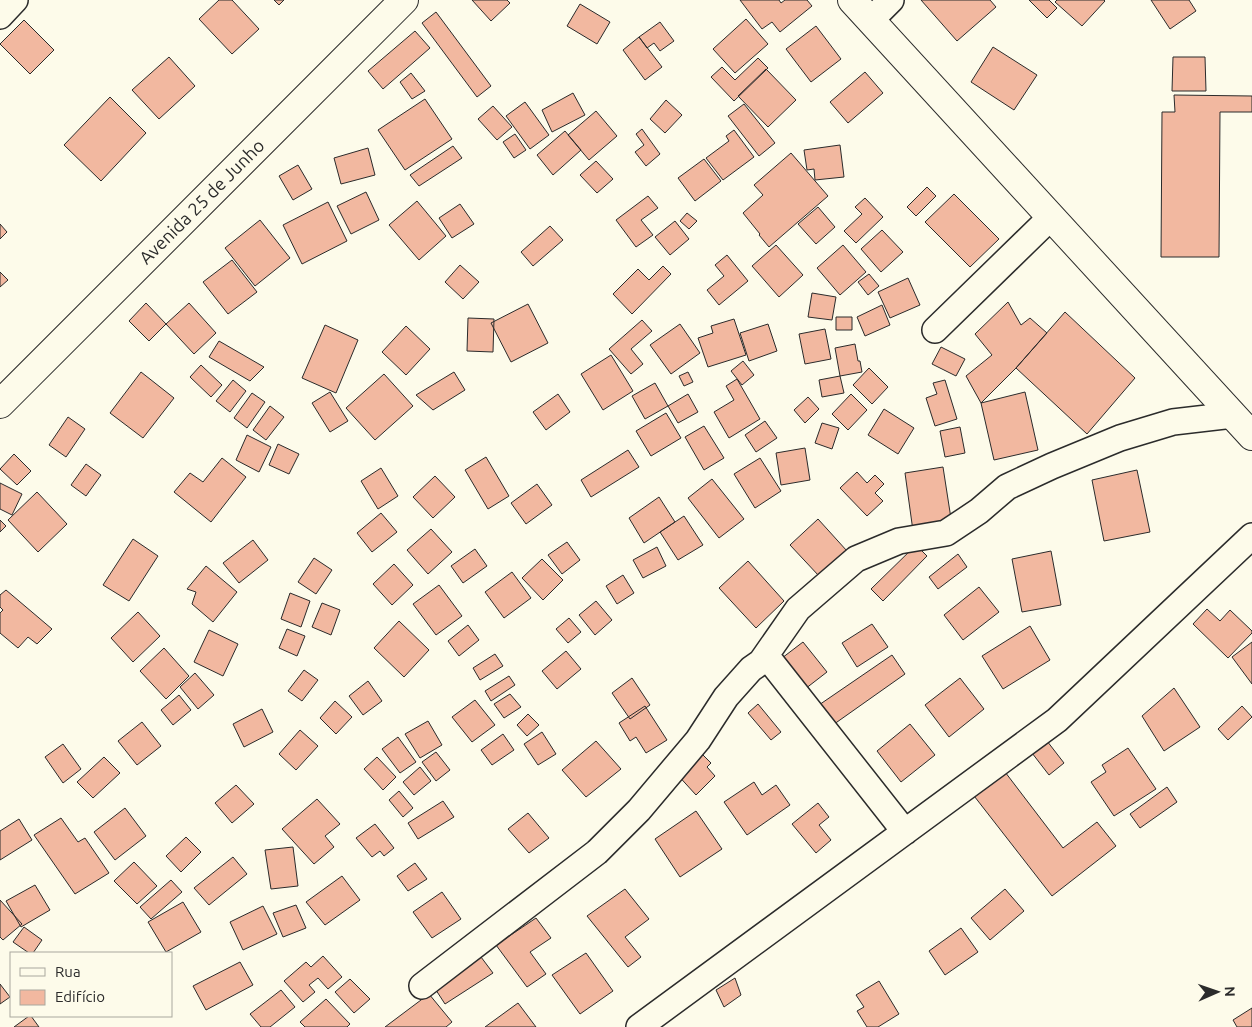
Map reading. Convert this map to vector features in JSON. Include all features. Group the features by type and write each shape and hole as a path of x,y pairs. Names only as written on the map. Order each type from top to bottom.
{"street":[{"path":"0,16 15,0"},
{"name":"Avenida 25 de Junho","path":"0,404 404,0"},
{"path":"852,0 1252,436"},
{"path":"871,20 891,0"},
{"path":"935,330 1051,217"},
{"path":"422,986 597,852 639,810 698,740 726,697 751,669 761,662 798,609 856,559 899,541 946,533 979,511 1007,488 1052,466 1120,438 1173,422 1233,415"},
{"path":"638,1027 1057,720 1252,536"},
{"path":"761,662 768,661 772,663 905,832"}],"building":[{"path":"219,0 232,0 259,29 232,54 199,19"},
{"path":"274,0 284,0 279,5"},
{"path":"472,0 507,0 510,3 491,21"},
{"path":"740,0 779,0 781,3 785,0 807,0 812,6 780,32 772,22 762,29"},
{"path":"921,0 990,0 996,7 957,41"},
{"path":"1029,0 1049,0 1057,8 1047,18"},
{"path":"1057,0 1105,1 1082,26 1055,2"},
{"path":"1151,0 1189,0 1196,11 1170,29"},
{"path":"580,4 610,22 597,44 567,26"},
{"path":"436,12 491,86 477,97 422,23"},
{"path":"746,19 768,44 735,73 713,49"},
{"path":"24,20 54,50 30,74 0,44"},
{"path":"660,22 674,41 660,51 654,43 647,48 639,37"},
{"path":"816,26 841,59 811,82 786,49"},
{"path":"415,31 430,48 383,89 368,71"},
{"path":"639,37 662,67 645,80 623,50"},
{"path":"993,47 1037,75 1014,110 971,82"},
{"path":"169,57 195,86 159,119 132,90"},
{"path":"1173,57 1205,57 1206,91 1172,91"},
{"path":"758,58 768,68 734,101 711,77 722,67 735,80"},
{"path":"766,69 796,100 768,127 738,96"},
{"path":"865,72 883,93 848,123 830,102"},
{"path":"411,73 425,91 412,99 400,82"},
{"path":"573,93 585,115 552,132 542,110"},
{"path":"1174,95 1252,96 1252,112 1220,112 1219,257 1161,257 1162,112 1175,112"},
{"path":"110,97 146,133 101,181 64,145"},
{"path":"425,99 452,139 405,170 378,130"},
{"path":"666,100 682,115 665,133 650,119"},
{"path":"525,102 549,135 530,149 506,116"},
{"path":"744,104 775,143 759,156 728,116"},
{"path":"493,106 512,127 497,140 478,119"},
{"path":"596,111 617,136 589,160 568,135"},
{"path":"642,129 660,154 646,166 635,152 644,145 636,134"},
{"path":"734,130 754,157 723,180 706,158 729,141 726,136"},
{"path":"565,131 581,150 553,175 537,155"},
{"path":"515,134 526,150 514,158 503,142"},
{"path":"840,145 844,177 815,180 814,169 807,170 804,150"},
{"path":"453,146 462,158 419,186 410,175"},
{"path":"368,148 375,175 341,184 334,158"},
{"path":"791,153 828,196 769,247 743,213 763,195 754,185"},
{"path":"704,159 721,181 695,201 678,178"},
{"path":"596,161 613,179 597,193 580,175"},
{"path":"298,165 312,189 293,200 279,176"},
{"path":"927,187 936,196 916,216 907,207"},
{"path":"366,192 379,220 351,234 337,206"},
{"path":"954,194 999,239 970,267 925,222"},
{"path":"648,196 658,208 641,220 653,235 636,247 616,220"},
{"path":"865,198 883,217 856,243 844,231 862,214 855,207"},
{"path":"417,201 446,236 419,260 389,225"},
{"path":"328,202 347,241 302,264 283,225"},
{"path":"460,204 474,224 452,238 439,218"},
{"path":"818,207 835,227 816,244 798,224"},
{"path":"687,213 697,221 689,229 680,221"},
{"path":"260,220 290,258 255,286 225,248"},
{"path":"675,221 689,239 670,255 655,237"},
{"path":"0,224 7,232 0,239"},
{"path":"550,226 563,240 533,266 521,252"},
{"path":"882,230 903,252 881,272 861,249"},
{"path":"776,245 803,275 779,297 752,266"},
{"path":"843,245 866,272 840,295 817,268"},
{"path":"727,255 748,281 719,305 707,290 724,276 715,265"},
{"path":"232,260 257,292 228,314 203,282"},
{"path":"460,265 479,282 463,299 445,282"},
{"path":"663,266 671,274 632,314 613,294 638,269 649,280"},
{"path":"0,272 8,280 0,287"},
{"path":"869,274 879,286 868,295 858,282"},
{"path":"908,278 920,305 890,318 878,292"},
{"path":"812,293 836,297 832,320 808,317"},
{"path":"1008,302 1021,325 1030,318 1047,333 981,403 966,376 992,355 975,334"},
{"path":"146,303 166,324 149,341 129,321"},
{"path":"189,303 216,333 194,354 166,324"},
{"path":"528,304 548,343 511,362 491,323"},
{"path":"882,305 890,325 865,336 857,317"},
{"path":"1065,312 1135,378 1087,434 1016,368"},
{"path":"836,317 852,317 852,330 836,330"},
{"path":"468,318 494,319 493,352 467,351"},
{"path":"734,319 746,355 708,367 698,338 713,333 711,326"},
{"path":"642,320 652,331 631,349 643,364 631,374 609,349"},
{"path":"680,324 700,353 671,374 650,345"},
{"path":"768,324 777,351 749,361 740,333"},
{"path":"325,325 358,340 336,393 302,378"},
{"path":"406,326 430,349 406,375 382,352"},
{"path":"825,329 831,359 805,364 799,334"},
{"path":"219,341 264,367 250,381 209,357"},
{"path":"855,344 862,372 840,376 835,348"},
{"path":"941,347 965,359 956,376 932,364"},
{"path":"611,355 633,391 603,410 581,374"},
{"path":"743,361 754,375 742,385 731,371"},
{"path":"201,365 222,385 211,397 190,377"},
{"path":"869,368 888,387 872,404 853,385"},
{"path":"141,372 174,398 143,438 110,413"},
{"path":"454,372 465,390 433,410 416,395"},
{"path":"688,372 693,382 684,386 679,376"},
{"path":"384,374 413,406 375,440 346,408"},
{"path":"840,376 844,393 822,397 819,380"},
{"path":"737,379 760,419 729,438 714,412 734,400 726,386"},
{"path":"233,380 246,391 230,412 216,401"},
{"path":"945,380 957,419 935,426 926,398 937,394 933,383"},
{"path":"655,383 668,406 645,419 632,396"},
{"path":"330,392 348,421 330,432 312,403"},
{"path":"1025,392 1038,450 994,460 981,403"},
{"path":"252,393 265,402 247,428 234,418"},
{"path":"558,394 570,412 546,430 533,412"},
{"path":"688,394 698,412 678,423 668,406"},
{"path":"851,394 867,410 848,430 832,414"},
{"path":"808,397 819,409 805,423 794,410"},
{"path":"270,406 284,417 266,440 253,430"},
{"path":"884,409 914,428 898,454 868,435"},
{"path":"666,413 681,438 651,456 636,431"},
{"path":"68,417 85,429 66,457 49,445"},
{"path":"765,421 777,438 756,452 745,435"},
{"path":"822,423 839,428 832,449 815,443"},
{"path":"704,426 724,458 704,470 685,437"},
{"path":"960,427 965,453 945,457 940,431"},
{"path":"247,435 271,447 259,472 236,460"},
{"path":"278,444 299,454 289,474 269,465"},
{"path":"805,448 810,480 781,485 776,453"},
{"path":"628,450 639,467 591,497 581,480"},
{"path":"14,454 31,471 17,485 0,469"},
{"path":"486,457 509,496 488,509 465,470"},
{"path":"222,458 246,477 211,522 174,492 190,473 203,482"},
{"path":"760,458 781,491 755,508 734,474"},
{"path":"86,464 101,475 86,496 71,485"},
{"path":"943,467 952,525 913,531 905,473"},
{"path":"381,468 398,496 378,509 361,481"},
{"path":"1137,470 1150,532 1104,541 1092,480"},
{"path":"857,472 867,483 875,475 884,484 875,493 883,501 867,516 840,488"},
{"path":"435,476 455,497 433,518 413,497"},
{"path":"712,479 744,519 719,538 688,498"},
{"path":"0,483 22,494 12,515 0,509"},
{"path":"537,484 552,505 526,524 511,503"},
{"path":"37,492 67,524 38,552 8,520"},
{"path":"659,497 675,522 644,543 629,518"},
{"path":"381,513 397,532 372,552 357,533"},
{"path":"684,516 703,545 678,560 660,532"},
{"path":"818,519 847,551 819,576 790,545"},
{"path":"0,520 6,526 0,532"},
{"path":"431,529 452,552 428,574 407,550"},
{"path":"133,539 158,556 129,601 103,585"},
{"path":"253,540 268,560 239,583 223,563"},
{"path":"567,542 580,560 562,574 548,555"},
{"path":"916,545 927,556 883,601 871,589"},
{"path":"657,547 666,566 643,578 633,560"},
{"path":"475,549 487,566 463,583 451,566"},
{"path":"1051,551 1061,605 1022,612 1012,559"},
{"path":"958,554 967,567 938,589 929,577"},
{"path":"314,558 332,570 316,594 298,582"},
{"path":"542,559 563,580 543,600 522,578"},
{"path":"748,561 784,601 756,628 719,588"},
{"path":"394,564 413,585 392,605 373,584"},
{"path":"206,566 237,592 213,622 192,604 196,592 187,589"},
{"path":"512,572 531,598 504,618 485,592"},
{"path":"623,575 634,593 617,604 606,586"},
{"path":"439,585 462,616 436,635 413,604"},
{"path":"979,587 999,612 963,640 944,615"},
{"path":"6,590 52,629 37,644 28,637 18,648 0,633 0,613 3,610 0,607 0,595"},
{"path":"290,593 310,601 301,627 281,619"},
{"path":"596,601 612,620 595,635 579,615"},
{"path":"322,603 340,610 331,635 312,627"},
{"path":"1207,609 1220,621 1230,610 1252,631 1228,658 1193,624"},
{"path":"138,612 160,636 133,662 111,638"},
{"path":"569,618 581,632 568,643 556,629"},
{"path":"399,621 429,650 404,677 374,648"},
{"path":"872,624 888,647 857,667 842,643"},
{"path":"468,625 479,640 459,656 448,641"},
{"path":"1030,626 1050,660 1003,689 982,656"},
{"path":"287,629 305,636 297,656 279,648"},
{"path":"209,630 238,644 223,676 194,662"},
{"path":"803,642 827,672 805,689 782,658"},
{"path":"1252,642 1252,684 1232,657"},
{"path":"164,648 189,676 166,699 140,671"},
{"path":"566,651 581,669 557,689 542,671"},
{"path":"495,654 503,666 480,680 473,668"},
{"path":"892,655 905,674 830,727 816,707"},
{"path":"304,670 318,680 302,701 288,691"},
{"path":"195,673 214,695 198,709 180,687"},
{"path":"509,676 515,685 491,701 485,691"},
{"path":"632,678 650,705 630,719 612,693"},
{"path":"960,678 984,709 949,737 925,705"},
{"path":"368,681 382,701 363,715 349,696"},
{"path":"1174,688 1200,727 1164,751 1142,716"},
{"path":"510,694 521,707 504,718 494,704"},
{"path":"179,695 191,710 173,725 161,710"},
{"path":"475,700 495,725 472,742 452,717"},
{"path":"335,701 352,717 336,734 320,718"},
{"path":"758,704 781,732 771,740 748,713"},
{"path":"645,706 667,740 646,753 636,737 630,741 619,723"},
{"path":"1242,706 1252,717 1228,740 1218,729"},
{"path":"262,709 273,732 244,747 233,724"},
{"path":"528,714 539,725 527,736 517,725"},
{"path":"428,721 442,745 420,758 405,734"},
{"path":"142,722 161,746 137,765 118,741"},
{"path":"910,724 935,755 901,782 877,751"},
{"path":"300,730 318,746 296,770 279,754"},
{"path":"542,732 556,754 538,765 524,744"},
{"path":"503,734 514,750 492,765 481,750"},
{"path":"398,737 416,762 400,773 382,749"},
{"path":"596,741 621,769 586,797 562,770"},
{"path":"1047,741 1064,763 1049,775 1032,753"},
{"path":"63,744 81,769 63,783 45,757"},
{"path":"1128,748 1156,789 1114,816 1091,782 1106,772 1102,765"},
{"path":"698,750 711,763 707,767 715,776 696,795 675,772"},
{"path":"436,752 450,770 436,781 422,762"},
{"path":"104,757 120,773 93,798 77,782"},
{"path":"377,757 396,777 383,790 364,769"},
{"path":"420,767 431,781 414,795 403,782"},
{"path":"1002,768 1063,848 1097,822 1116,846 1052,896 971,792"},
{"path":"754,782 762,795 776,785 790,805 747,835 724,802"},
{"path":"236,785 254,804 232,823 215,803"},
{"path":"1167,787 1177,802 1140,828 1130,814"},
{"path":"399,791 413,808 403,817 389,800"},
{"path":"317,799 340,824 325,836 334,847 314,864 282,829"},
{"path":"443,801 454,817 418,839 408,823"},
{"path":"818,803 829,817 819,825 831,840 816,853 792,824"},
{"path":"125,808 146,836 115,860 94,832"},
{"path":"696,811 722,849 680,877 655,839"},
{"path":"528,813 549,838 529,853 508,829"},
{"path":"61,818 78,842 85,838 109,873 75,894 34,835"},
{"path":"19,819 32,840 0,860 0,831"},
{"path":"375,824 394,848 384,856 380,851 372,857 356,838"},
{"path":"186,837 201,852 181,872 166,856"},
{"path":"293,847 298,886 271,889 265,850"},
{"path":"233,857 247,874 209,905 194,888"},
{"path":"134,862 157,886 137,904 114,881"},
{"path":"415,863 427,879 408,891 397,876"},
{"path":"342,876 360,900 325,925 306,902"},
{"path":"171,880 182,892 151,919 140,907"},
{"path":"35,885 50,910 21,927 6,901"},
{"path":"625,889 649,919 625,937 641,957 628,967 587,916"},
{"path":"1005,889 1024,911 990,940 971,918"},
{"path":"442,892 461,919 432,938 413,912"},
{"path":"0,900 22,924 3,940 0,937"},
{"path":"183,902 201,932 166,952 148,922"},
{"path":"296,905 306,928 283,937 273,913"},
{"path":"263,906 277,934 243,950 230,922"},
{"path":"536,918 551,938 530,952 546,974 527,987 496,945"},
{"path":"24,927 42,940 34,952 28,952 13,942"},
{"path":"961,928 978,952 945,975 929,951"},
{"path":"586,953 613,991 580,1014 552,975"},
{"path":"323,956 342,977 328,989 318,978 309,985 315,992 303,1002 284,981 306,962 311,967"},
{"path":"481,957 493,973 445,1004 434,987"},
{"path":"240,962 253,985 206,1010 193,986"},
{"path":"735,978 741,995 724,1007 716,990"},
{"path":"350,979 370,999 354,1013 335,992"},
{"path":"879,981 899,1014 878,1027 867,1027 857,1011 864,1007 856,995"},
{"path":"0,984 10,997 0,1004"},
{"path":"281,990 295,1007 270,1027 261,1027 250,1014"},
{"path":"429,994 452,1022 446,1027 385,1027"},
{"path":"326,999 350,1024 347,1027 305,1027 300,1022"},
{"path":"518,1003 536,1027 485,1027"},
{"path":"1252,1008 1252,1027 1237,1027 1233,1020"},
{"path":"28,1017 32,1017 39,1027 14,1027"}]}
